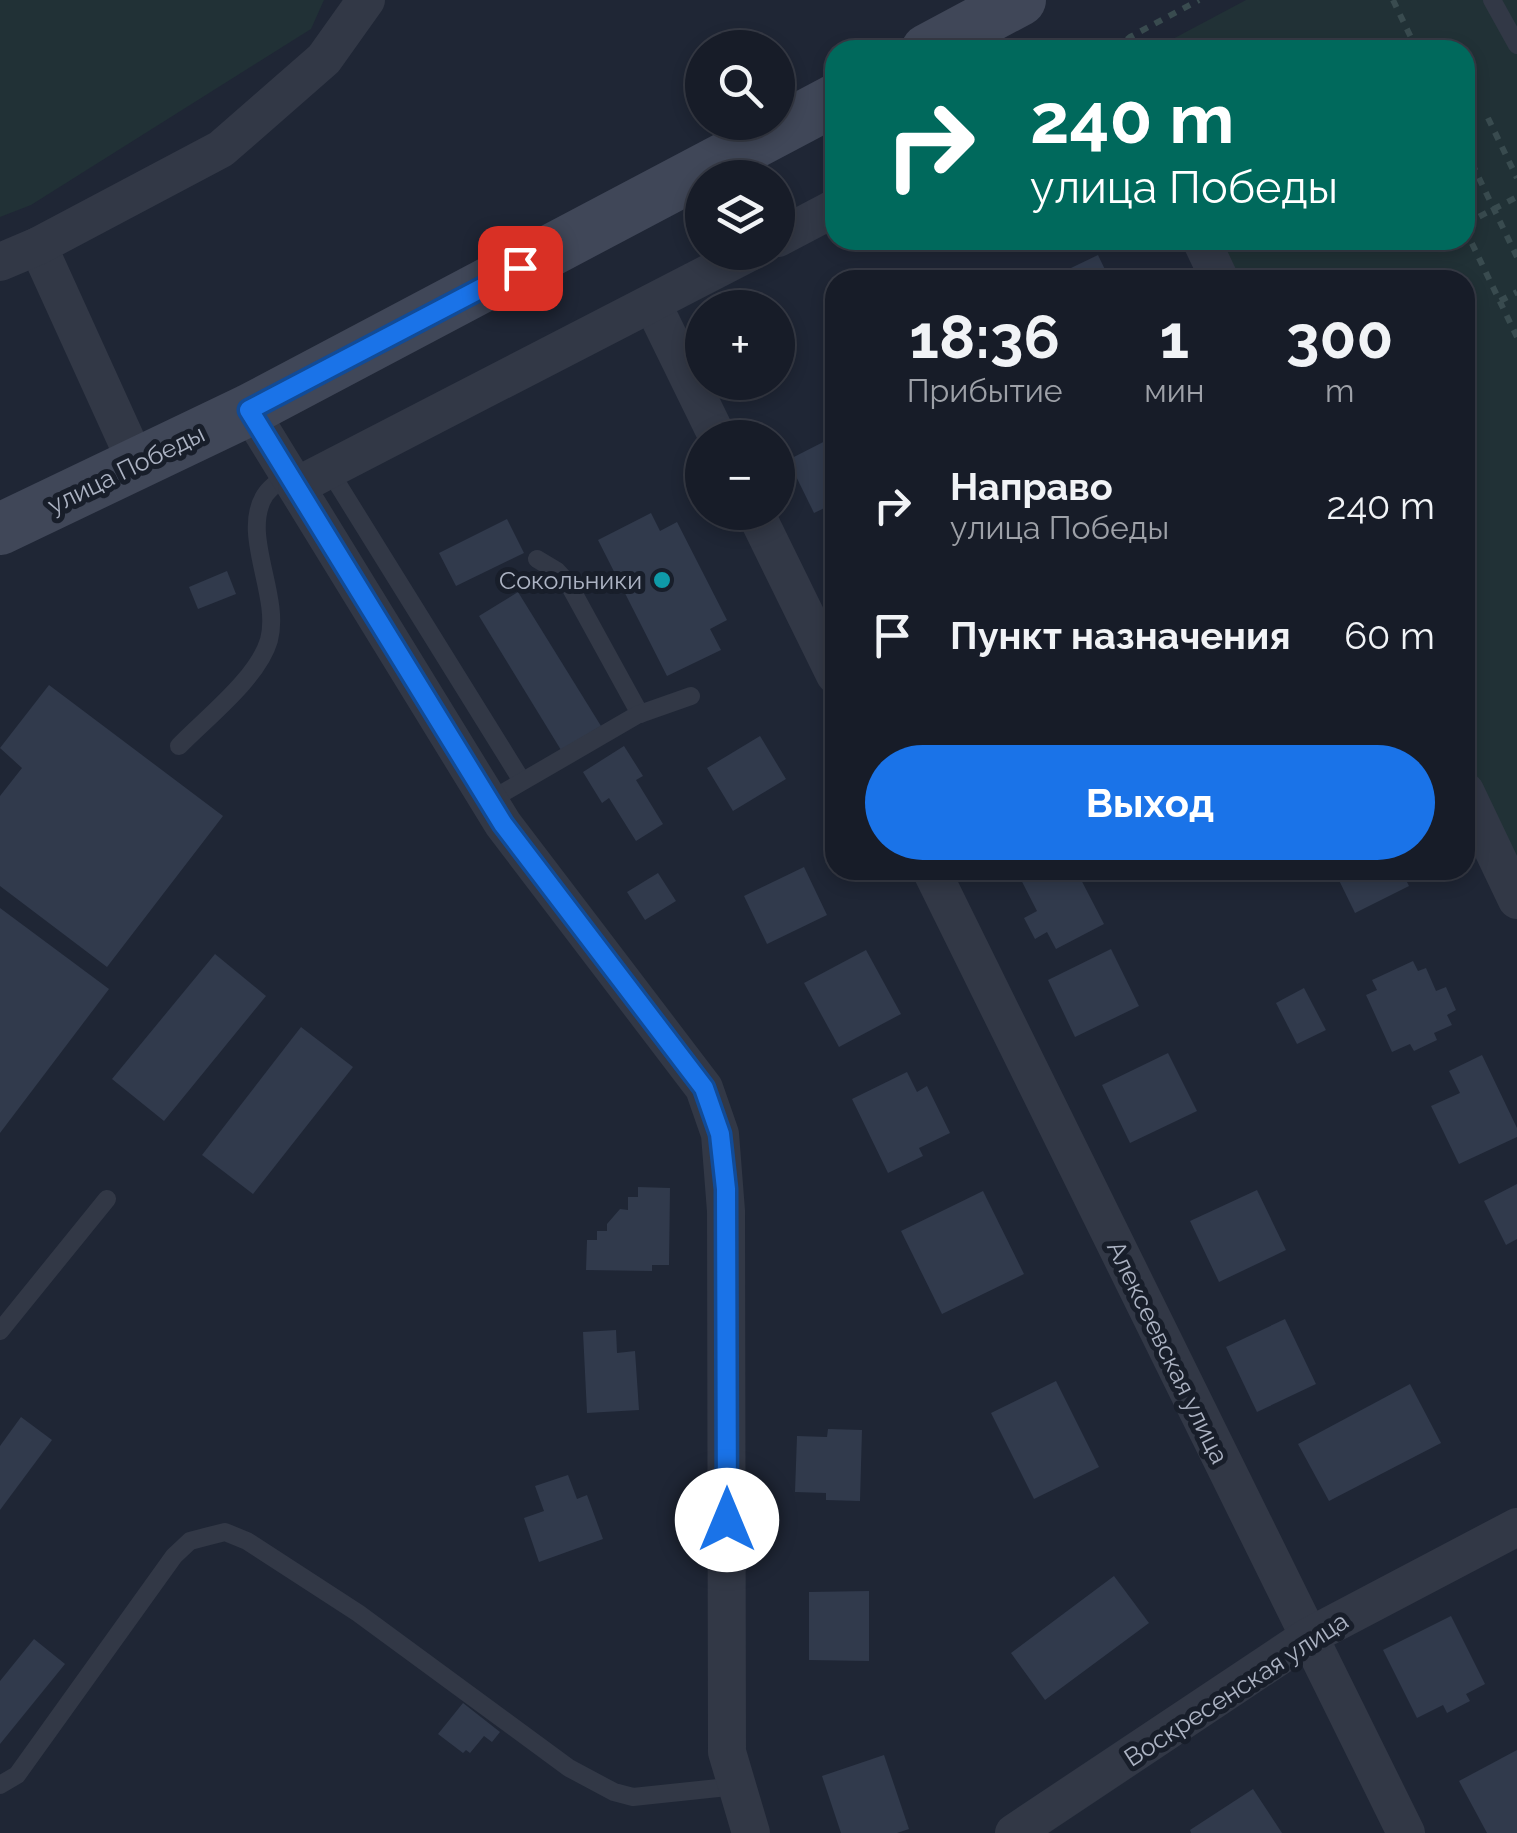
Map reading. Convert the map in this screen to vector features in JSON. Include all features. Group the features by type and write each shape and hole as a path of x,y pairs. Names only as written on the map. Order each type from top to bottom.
{"street":[{"path":"0,262 222,149 324,59 366,0"},
{"path":"946,40 1020,0"},
{"name":"улица Победы","path":"744,160 825,107"},
{"name":"улица Победы","path":"0,529 685,197"},
{"path":"795,229 825,213"},
{"path":"38,246 137,464"},
{"path":"305,477 712,270"},
{"path":"652,303 709,420"},
{"path":"249,410 305,477 503,824 704,1088 720,1134 726,1211 728,1752 751,1833"},
{"path":"764,530 825,655"},
{"path":"1475,812 1517,900"},
{"name":"Алексеевская улица","path":"936,880 1406,1833"},
{"name":"Воскресенская улица","path":"1014,1833 1308,1637 1517,1527"}],"lane":[{"path":"1492,0 1517,45"},
{"path":"179,746 256,666 268,641 272,617 257,516 267,492 305,477 522,782"},
{"path":"537,559 568,583 640,714"},
{"path":"489,800 640,714 690,696"},
{"path":"0,1330 107,1198"},
{"path":"0,1785 18,1775 174,1556 190,1541 224,1532 248,1541 358,1613 569,1768 614,1792 633,1797 737,1786"}],"path":[{"path":"1127,40 1199,0"},
{"path":"1393,0 1412,40"},
{"path":"1488,118 1517,178"},
{"path":"1475,170 1517,257"},
{"path":"1475,220 1517,197"},
{"path":"1475,247 1517,337"},
{"path":"1500,301 1517,292"}],"shaded area":[{"path":"0,0 324,0 311,29 31,205 0,217"},
{"path":"1246,0 1517,0 1517,866 1475,780 1475,270 1228,270 1218,250 1475,250 1475,40 1171,40"}],"building":[{"path":"1098,255 1105,270 1067,270"},
{"path":"825,441 825,508 814,513 795,474 795,456"},
{"name":"Сокольники","path":"651,513 660,531 677,522 727,620 710,629 721,650 667,676 598,540"},
{"path":"507,519 524,553 456,586 439,553"},
{"path":"227,571 236,594 198,609 189,587"},
{"path":"518,592 601,726 561,750 479,616"},
{"path":"49,685 223,816 107,967 0,886 0,796 22,768 0,748"},
{"path":"760,736 786,779 733,811 707,768"},
{"path":"624,746 643,776 636,780 663,824 636,841 609,798 602,803 583,772"},
{"path":"804,867 827,915 767,944 744,896"},
{"path":"658,873 676,901 645,920 627,892"},
{"path":"1021,880 1081,880 1104,924 1056,949 1047,932 1035,939 1024,918 1037,911"},
{"path":"1339,880 1406,880 1409,886 1355,913"},
{"path":"0,908 109,989 0,1133"},
{"path":"1111,949 1139,1006 1075,1037 1048,980"},
{"path":"866,950 901,1014 839,1047 804,983"},
{"path":"215,954 266,996 164,1121 112,1079"},
{"path":"1413,961 1418,971 1426,968 1436,991 1446,987 1456,1010 1447,1015 1452,1025 1434,1033 1437,1040 1414,1051 1410,1044 1392,1052 1366,995 1377,990 1372,980"},
{"path":"1304,988 1326,1030 1297,1044 1276,1003"},
{"path":"301,1027 353,1067 253,1194 202,1155"},
{"path":"1168,1053 1197,1111 1130,1143 1102,1085"},
{"path":"1482,1055 1517,1128 1517,1137 1459,1164 1431,1106 1460,1093 1449,1071"},
{"path":"907,1072 917,1092 927,1086 950,1133 919,1148 923,1156 888,1173 852,1099"},
{"path":"1517,1184 1517,1239 1506,1245 1484,1201"},
{"path":"638,1187 670,1188 669,1265 652,1265 652,1271 586,1270 587,1240 597,1240 597,1231 607,1231 607,1224 620,1209 628,1210 628,1197 638,1197"},
{"path":"1257,1190 1286,1250 1219,1282 1190,1221"},
{"path":"983,1191 1024,1274 942,1314 901,1231"},
{"path":"1285,1319 1316,1384 1257,1412 1226,1347"},
{"path":"616,1330 617,1353 635,1351 639,1410 587,1413 583,1332"},
{"path":"1056,1381 1099,1467 1034,1499 991,1413"},
{"path":"1410,1384 1441,1443 1329,1501 1298,1444"},
{"path":"21,1417 52,1440 0,1510 0,1446"},
{"path":"828,1429 862,1430 860,1501 826,1500 826,1493 795,1492 797,1436 827,1437"},
{"path":"568,1475 577,1499 587,1495 603,1539 539,1562 524,1518 544,1511 535,1486"},
{"path":"1114,1576 1149,1623 1045,1700 1011,1653"},
{"path":"869,1591 869,1661 809,1660 809,1592"},
{"path":"1451,1616 1485,1684 1466,1694 1470,1701 1447,1713 1443,1705 1417,1718 1383,1650"},
{"path":"34,1639 65,1664 0,1744 0,1681"},
{"path":"463,1703 500,1732 492,1742 484,1736 470,1753 463,1753 438,1734"},
{"path":"1517,1750 1517,1833 1487,1833 1459,1781"},
{"path":"884,1755 909,1829 897,1833 841,1833 822,1776"},
{"path":"1253,1789 1282,1833 1191,1833 1190,1830"}],"place":[{"name":"Сокольники","path":"662,580"}],"route":[{"path":"520,268 249,410 503,824 704,1088 720,1134 726,1189 727,1520"}]}
